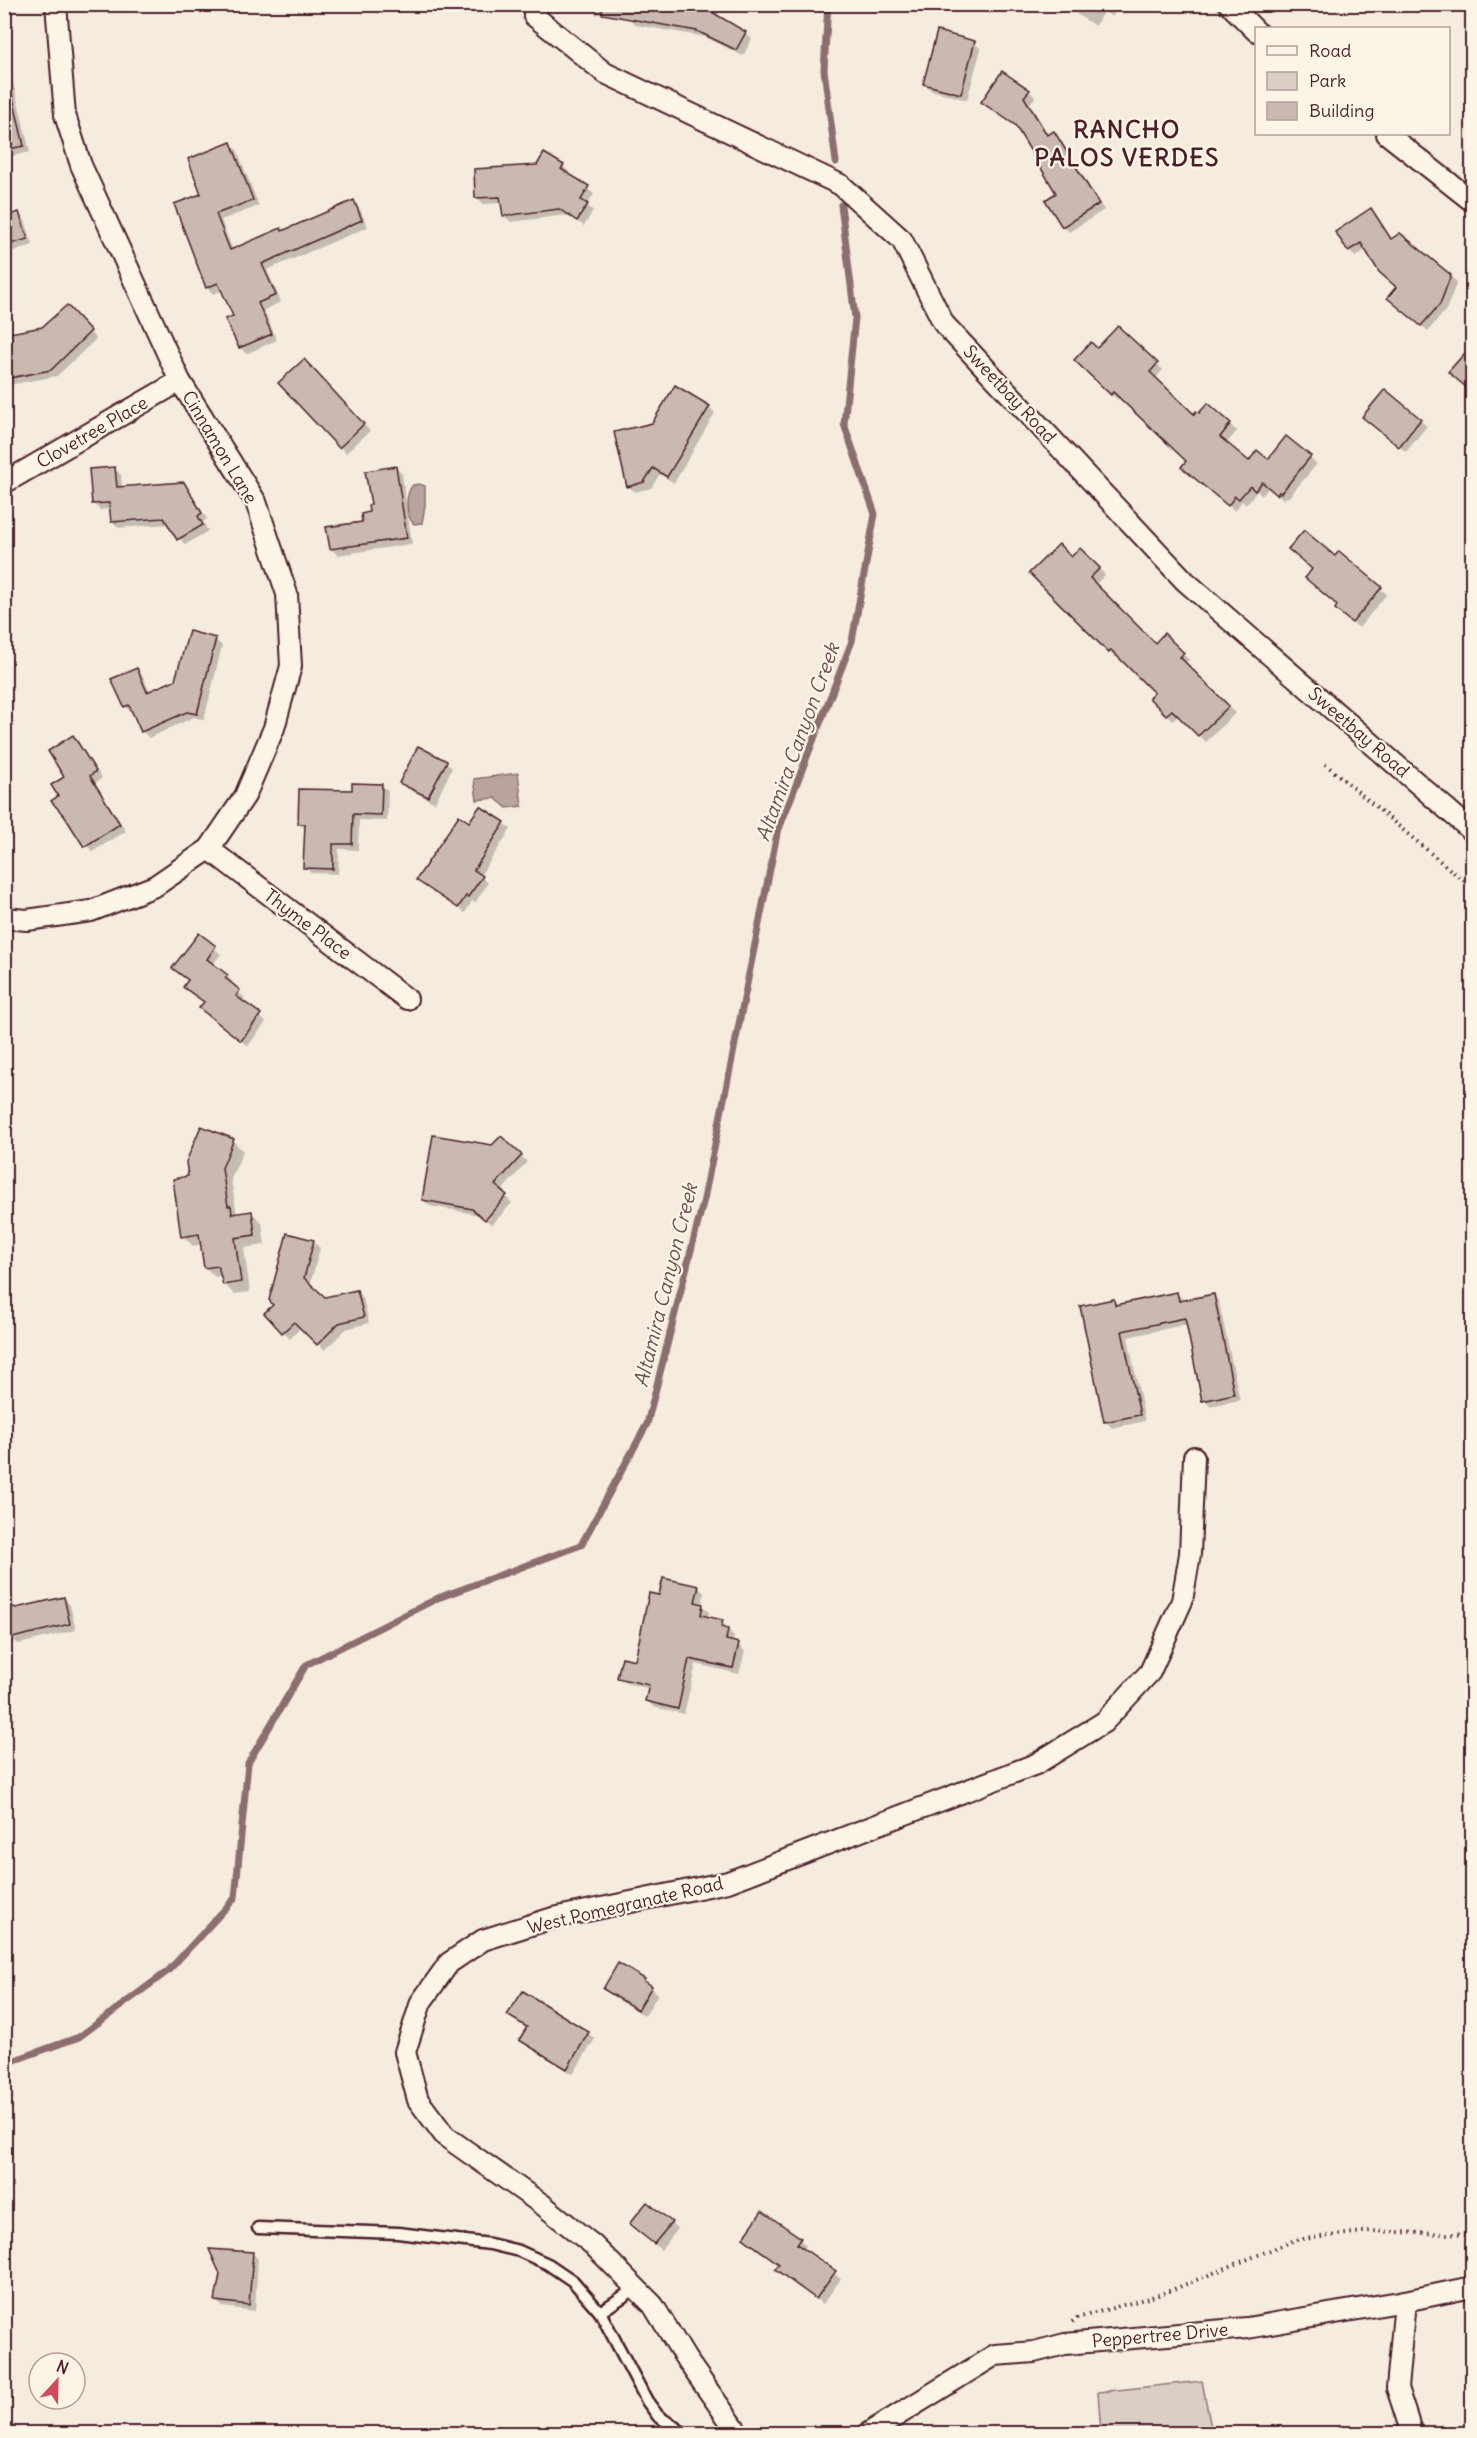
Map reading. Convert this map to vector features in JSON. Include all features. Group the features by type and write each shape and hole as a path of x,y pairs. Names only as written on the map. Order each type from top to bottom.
{"street":[{"name":"Cinnamon Lane","path":"4,918 27,920 91,911 155,886 209,849 245,796 273,728 291,666 287,594 256,502 180,381 81,165 65,115 56,4"},
{"name":"Sweetbay Road","path":"534,4 534,16 605,73 841,185 902,240 944,324 1185,581 1473,831"},
{"path":"1229,4 1255,29"},
{"path":"1388,135 1473,201"},
{"name":"Clovetree Place","path":"4,483 180,381"},
{"name":"Thyme Place","path":"209,849 407,999"},
{"name":"West Pomegranate Road","path":"737,2433 686,2359 653,2305 592,2245 543,2205 445,2136 418,2100 405,2052 421,2001 449,1963 483,1940 553,1918 728,1882 1036,1764 1104,1722 1150,1672 1182,1601 1190,1554 1194,1457"},
{"name":"Peppertree Drive","path":"867,2433 995,2355 1034,2352 1065,2344 1247,2328 1473,2287"},
{"path":"1405,2301 1396,2388 1412,2433"}],"lane":[{"path":"258,2228 398,2233 490,2244 519,2251 548,2264 573,2281 600,2312 652,2409 658,2416 686,2433"},
{"path":"600,2312 636,2288"}],"path":[{"path":"1325,764 1473,888"},
{"path":"1068,2325 1077,2318 1159,2295 1295,2240 1371,2231 1473,2235"}],"green space":[{"path":"1202,2381 1212,2433 1101,2433 1098,2392"}],"shaded area":[{"path":"413,485 425,486 425,505 422,523 414,524 409,516 407,499"},
{"path":"518,773 522,806 507,808 495,798 477,800 474,779"}],"building":[{"path":"603,4 714,4 710,11 746,32 736,50 697,31 602,14"},
{"path":"937,31 975,41 961,94 923,84"},
{"path":"1002,71 1030,90 1024,97 1047,135 1054,131 1099,204 1062,227 1045,200 1056,193 1015,125 981,102"},
{"path":"12,94 24,146 4,150 4,95"},
{"path":"231,142 253,200 216,214 230,250 281,228 282,231 354,200 362,220 262,264 276,295 258,303 272,334 239,348 225,319 233,316 218,283 206,288 174,204 201,194 188,159"},
{"path":"544,153 564,165 561,169 589,186 581,200 588,204 577,221 559,209 503,216 500,197 475,198 474,169 537,165"},
{"path":"1371,208 1391,239 1400,233 1451,275 1440,304 1421,326 1387,298 1396,287 1379,272 1361,243 1348,251 1335,232"},
{"path":"19,212 28,239 4,246 4,217"},
{"path":"67,305 91,331 51,370 4,379 4,334 42,327"},
{"path":"1118,326 1158,363 1150,372 1194,414 1196,411 1199,413 1208,403 1231,423 1220,437 1249,461 1257,450 1268,459 1286,436 1311,456 1281,493 1277,495 1262,482 1255,491 1250,486 1239,499 1235,496 1228,506 1181,467 1186,461 1113,392 1111,395 1074,360 1091,342 1097,348"},
{"path":"1473,344 1473,393 1448,372"},
{"path":"304,359 364,424 339,448 278,383"},
{"path":"675,385 710,406 667,477 653,468 644,482 627,487 614,432 652,423"},
{"path":"1385,389 1421,419 1399,447 1362,417"},
{"path":"396,466 407,538 330,549 326,527 362,522 361,514 369,512 368,505 371,504 365,471"},
{"path":"115,467 117,487 184,482 202,513 198,516 203,525 177,540 164,518 111,522 109,503 92,504 89,469"},
{"path":"1304,530 1335,556 1339,551 1382,587 1352,623 1335,609 1337,605 1305,578 1312,569 1288,549"},
{"path":"1059,544 1071,557 1080,548 1100,568 1090,578 1155,643 1164,633 1184,653 1180,657 1229,706 1198,736 1172,710 1166,715 1149,698 1154,693 1111,650 1109,653 1029,573"},
{"path":"189,631 216,638 197,714 187,712 141,732 129,705 124,707 111,679 137,668 147,692 175,680"},
{"path":"73,735 96,771 90,776 120,824 84,847 65,817 51,801 58,796 51,785 64,777 48,751"},
{"path":"418,746 447,761 428,797 399,783"},
{"path":"352,783 382,784 381,815 353,814 352,844 333,844 333,869 303,868 305,824 298,824 299,789 352,790"},
{"path":"480,806 505,822 474,870 483,876 458,908 416,880 459,815 469,822"},
{"path":"199,933 216,946 207,959 228,975 225,978 240,990 236,996 261,1014 241,1041 199,1008 204,1002 183,987 188,980 172,968"},
{"path":"201,1126 234,1139 222,1168 228,1206 231,1206 232,1214 252,1211 255,1235 235,1238 241,1282 223,1285 218,1266 204,1268 199,1234 181,1237 173,1179 188,1176 186,1162"},
{"path":"433,1135 492,1145 501,1136 522,1155 495,1185 507,1195 485,1220 472,1209 422,1200"},
{"path":"287,1233 314,1240 304,1278 325,1297 357,1290 364,1317 339,1323 317,1345 294,1322 282,1333 264,1313 273,1305 269,1300"},
{"path":"1177,1292 1179,1301 1214,1294 1234,1394 1202,1401 1185,1318 1122,1331 1140,1415 1104,1422 1080,1306 1114,1299 1115,1305"},
{"path":"663,1578 699,1586 695,1602 703,1604 701,1615 723,1620 721,1627 728,1629 726,1640 739,1643 733,1668 689,1659 678,1709 645,1701 649,1685 617,1678 622,1657 635,1660 649,1593 659,1595"},
{"path":"64,1597 70,1624 4,1640 4,1603 16,1608"},
{"path":"618,1963 645,1979 644,1981 652,1986 638,2010 603,1989"},
{"path":"523,1991 589,2032 567,2069 519,2040 527,2027 507,2015"},
{"path":"647,2202 672,2222 654,2244 629,2224"},
{"path":"762,2211 801,2238 797,2244 836,2271 816,2299 775,2269 779,2264 743,2238"},
{"path":"209,2249 253,2252 249,2305 215,2301 220,2274"}],"waterway":[{"name":"Altamira Canyon Creek","path":"828,4 824,70 836,162"},
{"name":"Altamira Canyon Creek","path":"4,2064 79,2037 168,1971 235,1898 248,1763 306,1665 438,1598 581,1545 647,1424 704,1199 777,834 852,641 875,514 844,424 855,318 841,205"}],"district":[{"name":"RANCHO PALOS VERDES","path":"1127,143"}]}
